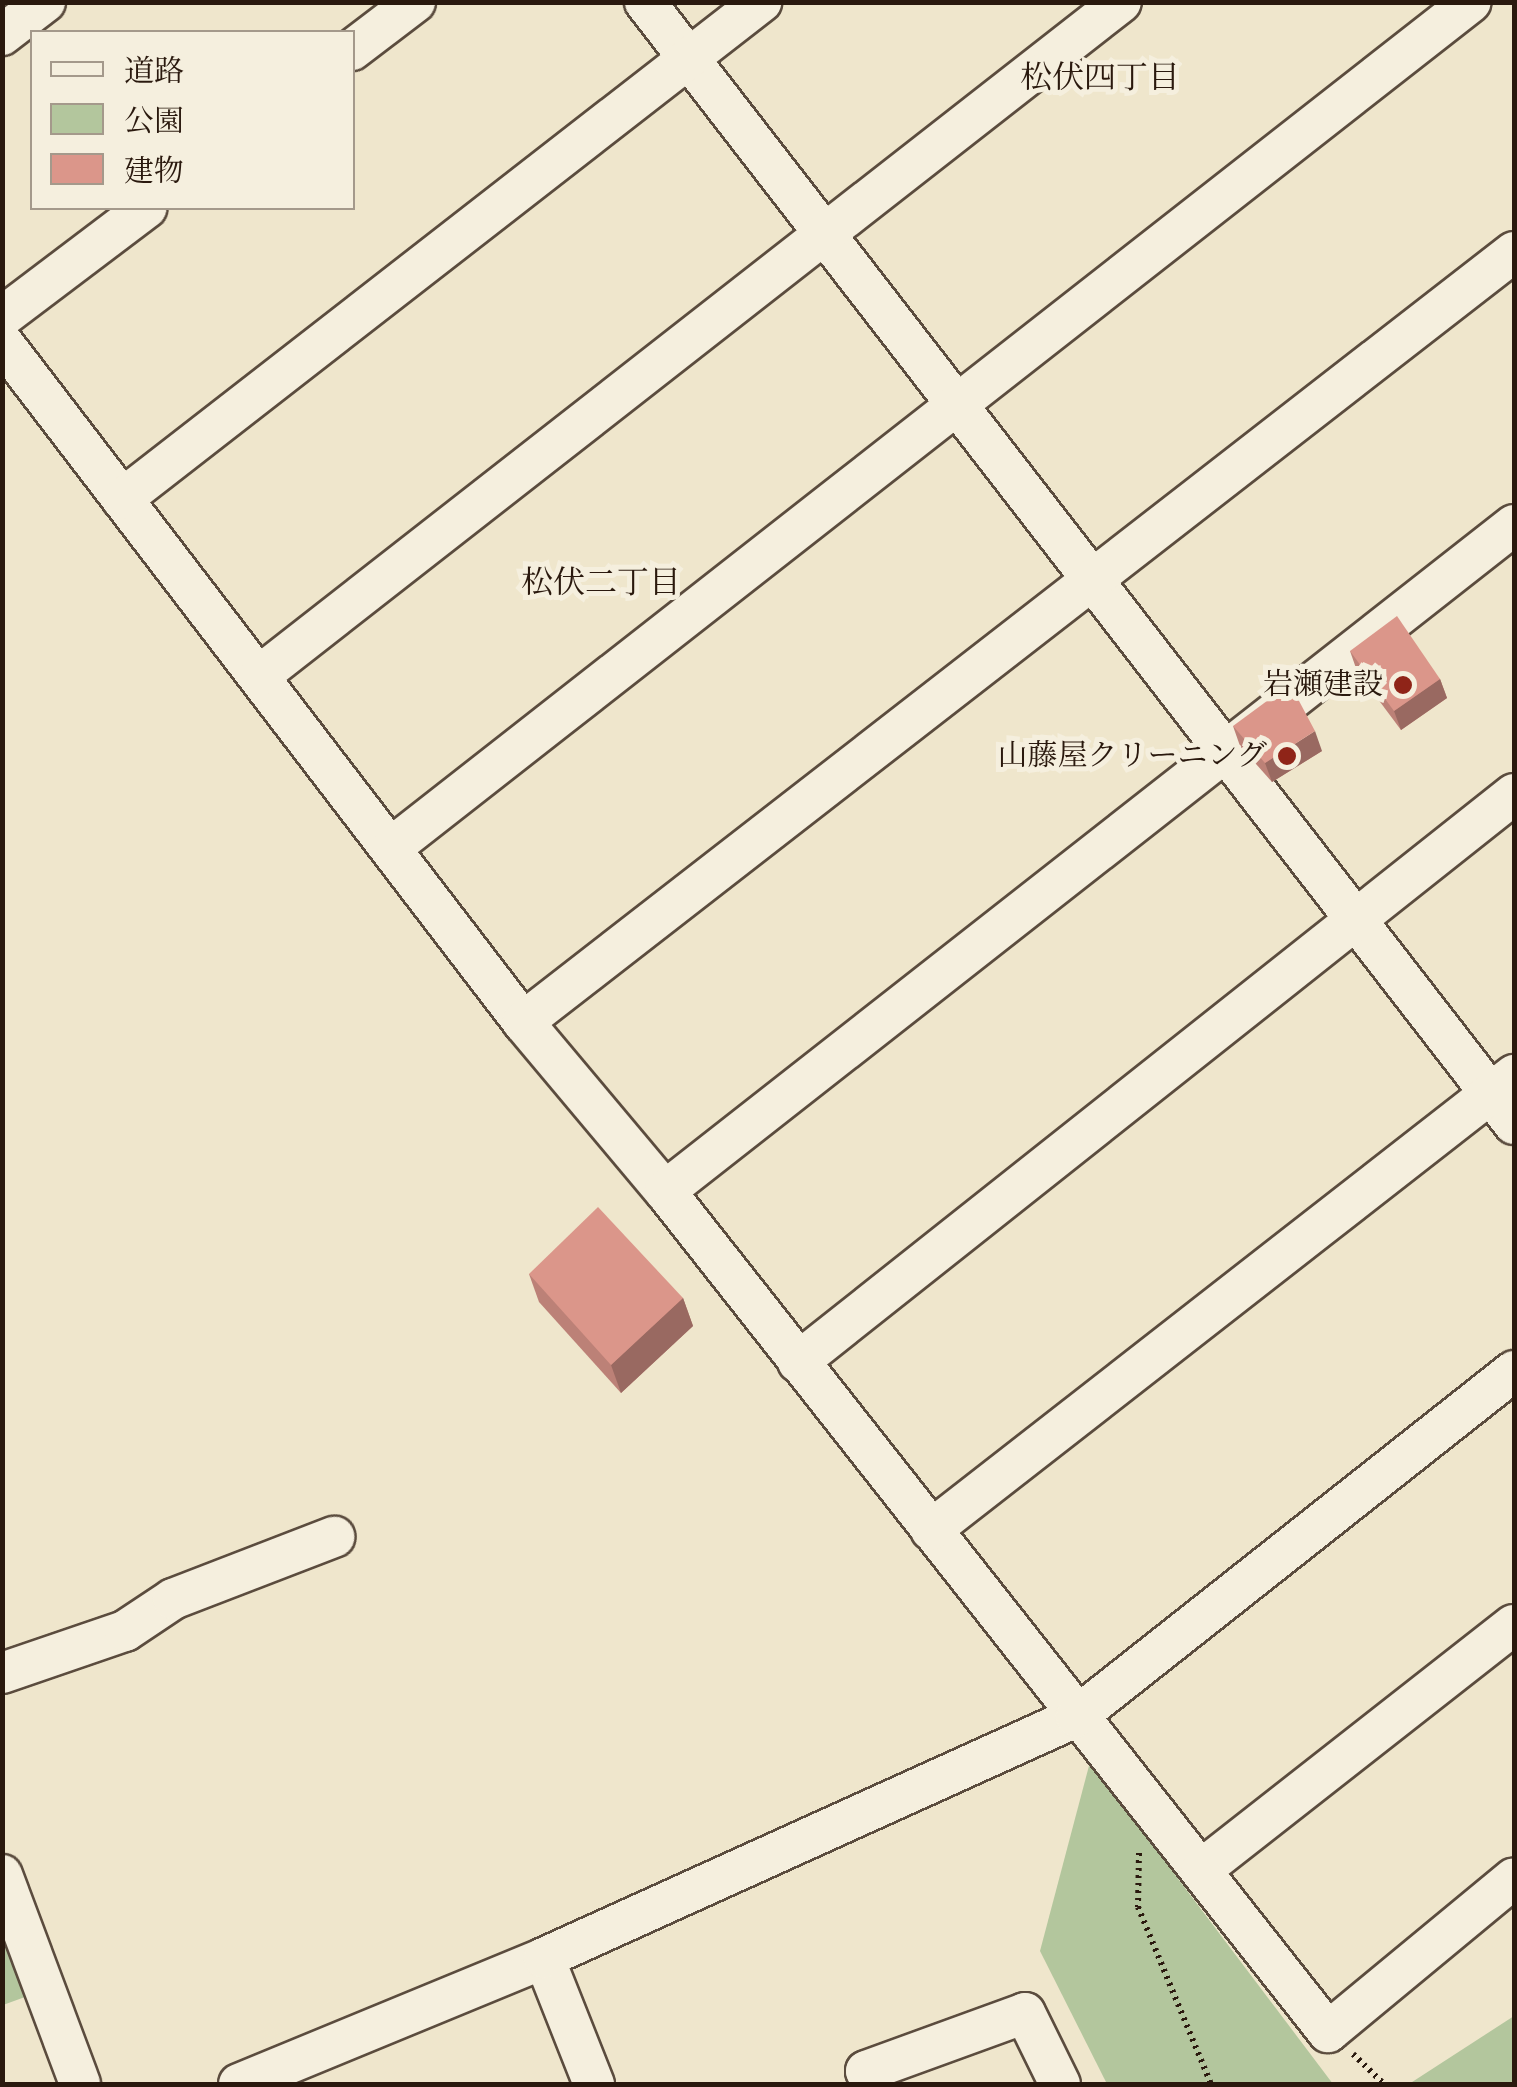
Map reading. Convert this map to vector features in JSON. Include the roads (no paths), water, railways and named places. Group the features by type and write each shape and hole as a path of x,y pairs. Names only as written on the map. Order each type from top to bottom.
{"street":[{"path":"2,35 45,2"},
{"path":"355,48 415,2"},
{"path":"645,2 1354,922 1506,1098 930,1530"},
{"path":"122,500 761,2"},
{"path":"259,676 1121,2"},
{"path":"392,846 1471,2"},
{"path":"144,210 4,342 392,846 522,1022 665,1191 1076,1718 1328,2032 1514,1878"},
{"path":"522,1022 1514,252"},
{"path":"665,1191 1514,525"},
{"path":"798,1362 1514,794"},
{"path":"239,2084 302,2073 544,1958 1076,1718 1514,1371"},
{"path":"2,1673 126,1631 173,1599 334,1538"},
{"path":"1201,1870 1514,1625"},
{"path":"2,1875 80,2084"},
{"path":"544,1958 594,2084"},
{"path":"872,2084 866,2071 1025,2013 1060,2084"}],"place":[{"name":"岩瀬建設","path":"1403,685"},
{"name":"山藤屋クリーニング","path":"1287,756"}],"district":[{"name":"松伏四丁目","path":"1100,78"},
{"name":"松伏二丁目","path":"601,583"}]}
